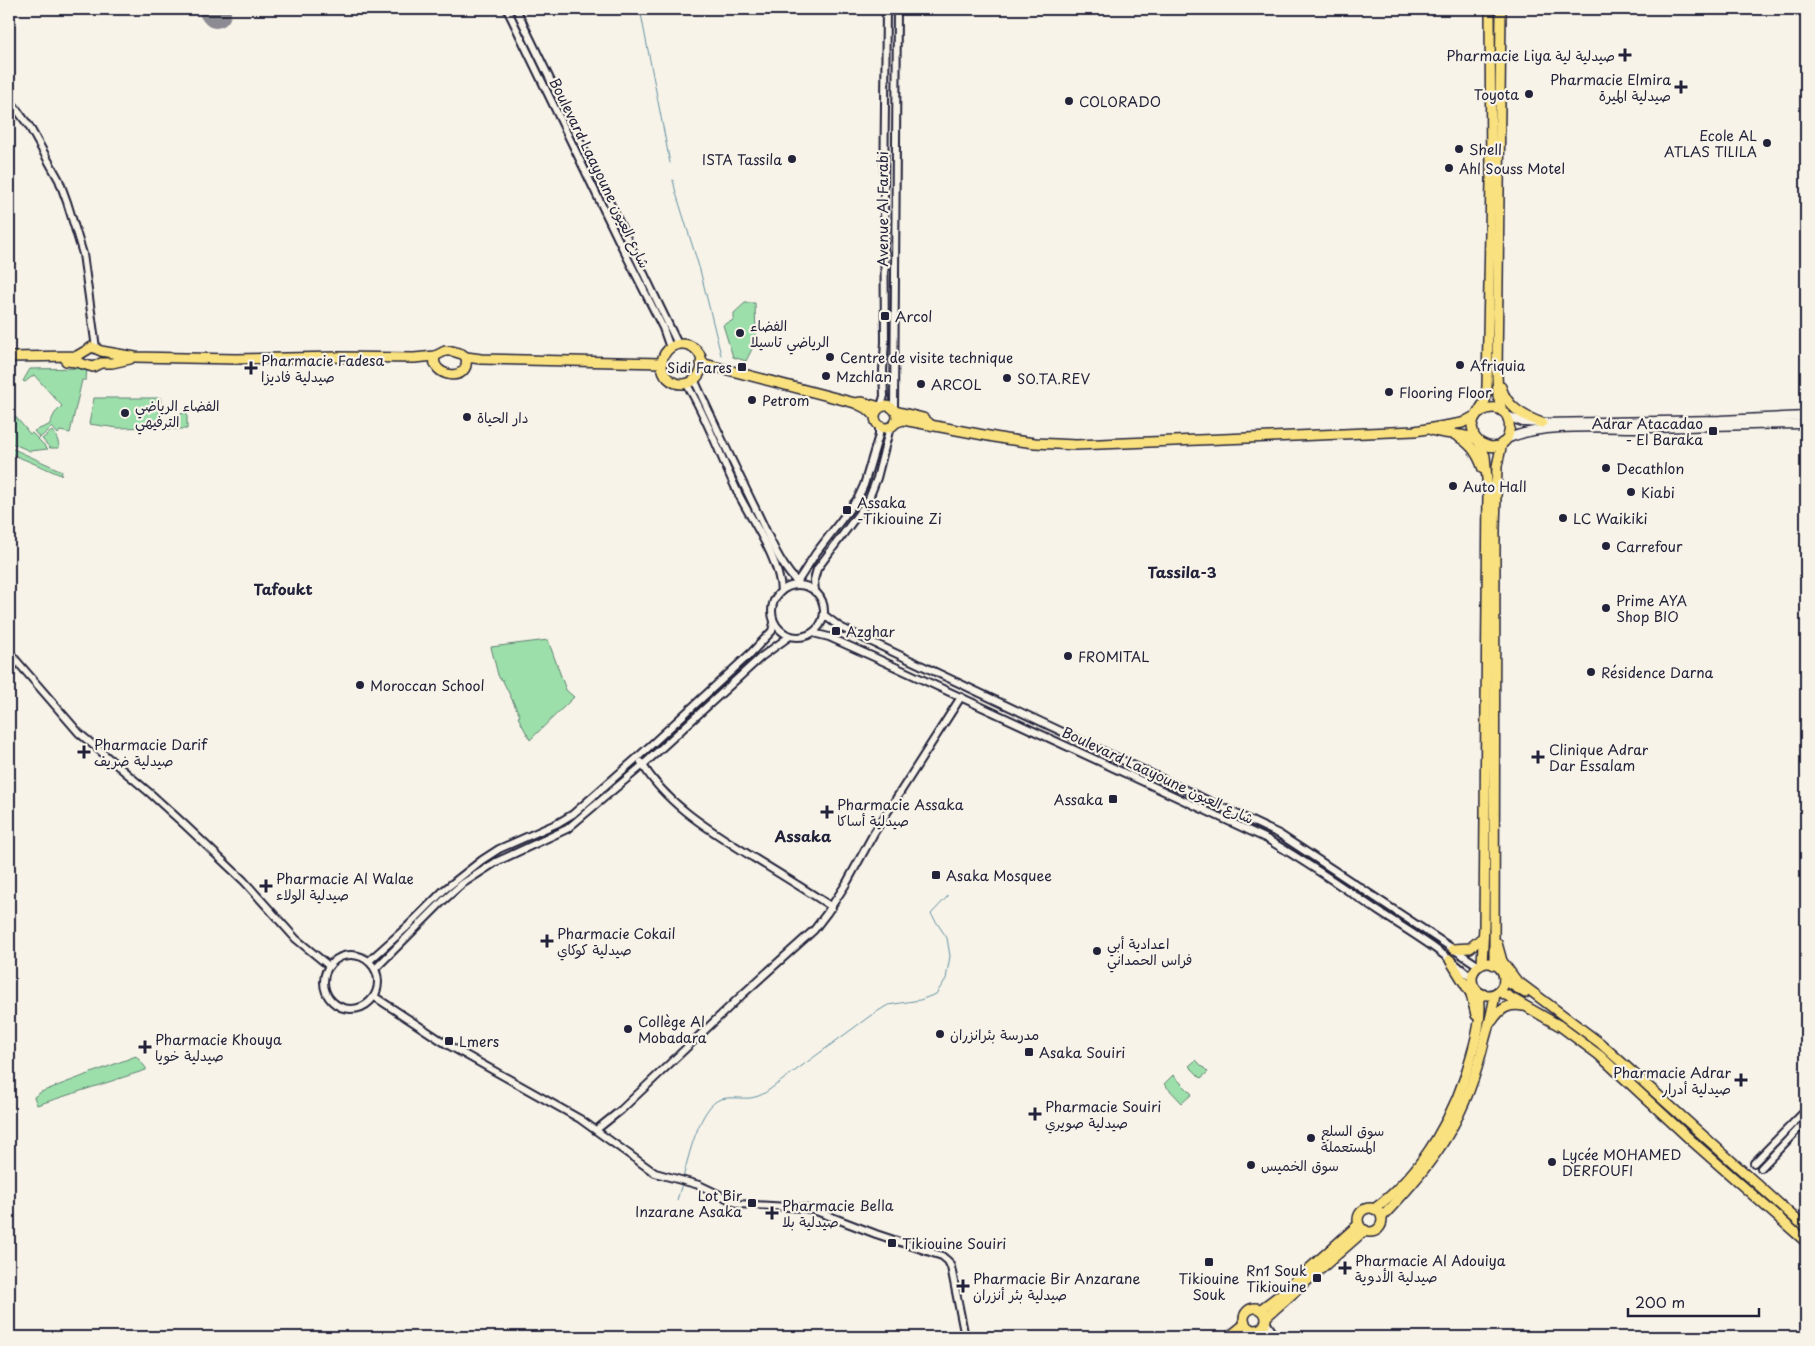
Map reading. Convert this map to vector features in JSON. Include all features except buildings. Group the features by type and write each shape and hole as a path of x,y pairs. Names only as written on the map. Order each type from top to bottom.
{"main road":[{"path":"1481,965 1483,937 1488,491 1485,456 1472,426 1485,402 1487,387 1491,181 1490,9"},
{"path":"1374,1209 1390,1196 1411,1174 1445,1124 1454,1108 1497,992 1504,980 1503,974 1494,964 1493,926 1497,466 1511,428 1498,396 1501,9"},
{"path":"674,346 692,347 699,355 702,363 698,375 690,381 676,383 664,373 663,357 674,346"},
{"path":"9,357 72,357 92,349 135,358 236,359 414,358 434,356 445,351 452,351 466,357 487,359 662,363"},
{"path":"92,349 103,357 101,363"},
{"path":"85,364 82,358 92,349"},
{"path":"434,356 433,360 436,367"},
{"path":"466,357 466,367"},
{"path":"9,361 72,361 93,368 101,363 112,363 135,358"},
{"path":"414,358 447,374 456,375 461,373 466,367 487,359"},
{"path":"702,363 855,403 862,402 878,410 889,406 894,410 919,417 931,424 1005,439 1076,445 1428,429 1465,422 1490,408 1522,422 1542,423 1720,420 1806,416"},
{"path":"1498,374 1501,390 1510,405 1523,415 1542,423"},
{"path":"878,410 876,422 879,426 886,428 903,420 926,425 931,424"},
{"path":"894,410 897,416 894,424"},
{"path":"1428,429 1436,432 1452,433 1488,446 1505,441 1522,432 1551,429 1806,424"},
{"path":"1452,433 1468,443 1477,454 1488,491"},
{"path":"1493,926 1499,951 1506,968 1516,980 1543,1002 1593,1037 1806,1228"},
{"path":"1453,949 1470,948 1483,937"},
{"path":"1450,960 1471,994 1483,1030"},
{"path":"1494,964 1481,965 1473,973 1474,986 1479,992 1484,995 1497,992 1528,1007 1572,1034 1599,1055 1699,1148 1806,1242"},
{"path":"1504,980 1543,1002"},
{"path":"1382,1217 1423,1173 1453,1127 1472,1086 1483,1030 1479,992"},
{"path":"1483,1030 1496,1014 1504,1008 1519,1005 1528,1007"},
{"path":"1368,1208 1379,1212 1382,1217 1382,1223 1377,1230 1371,1232 1362,1227 1359,1217 1368,1208"},
{"path":"1245,1324 1244,1317 1248,1310 1261,1309 1362,1227"},
{"path":"1244,1337 1263,1327 1266,1320 1362,1227"},
{"path":"1261,1309 1266,1320"},
{"path":"1245,1324 1255,1330"},
{"path":"1230,1337 1245,1324"}],"street":[{"name":"Boulevard Laayoune شارع العيون","path":"507,9 619,241 674,346"},
{"name":"Boulevard Laayoune شارع العيون","path":"516,9 674,346"},
{"name":"Avenue Al Farabi","path":"878,410 884,396 886,9"},
{"name":"Avenue Al Farabi","path":"894,410 897,9"},
{"path":"9,99 29,126 64,192 83,254 88,286 92,349"},
{"path":"690,381 781,561 797,584 815,592 822,602 824,615 821,625 813,633 802,637 790,636 780,631 774,623 772,617 774,600 781,591 797,584 861,493 879,435 879,426"},
{"path":"690,381 740,497 775,564 780,579 781,591"},
{"path":"815,592 814,580 817,569 871,495 889,431 894,424"},
{"name":"Boulevard Laayoune شارع العيون","path":"824,615 840,627 1279,834 1453,949 1481,965"},
{"path":"369,961 407,927 455,879 499,849 564,820 638,757 762,642 772,631 774,623"},
{"name":"Boulevard Laayoune شارع العيون","path":"813,633 829,636 1265,838 1312,867 1450,960 1472,978"},
{"path":"375,969 462,884 496,862 567,829 643,765 761,657 790,636"},
{"path":"9,652 79,734 179,820 244,881 296,939 329,966"},
{"path":"596,1130 621,1110 743,994 811,933 832,907 874,833 961,697"},
{"path":"638,757 671,798 704,826 832,907"},
{"path":"346,955 356,955 369,961 375,969 378,986 375,997 366,1006 359,1009 347,1010 336,1005 330,999 324,986 325,974 329,966 336,959 346,955"},
{"path":"375,997 448,1045 580,1119 655,1173 689,1182 739,1204 816,1211 942,1256 951,1267 965,1337"},
{"path":"1754,1163 1806,1110"},
{"path":"1761,1168 1806,1121"},
{"path":"1266,1320 1276,1337"},
{"path":"1255,1330 1265,1337"}],"green space":[{"name":"الفضاء الرياضي تاسيلا","path":"745,303 755,303 756,341 746,361 733,357 723,325 734,320 734,313"},
{"path":"87,368 86,380 82,380 70,433 60,431 58,434 52,427 40,438 34,431 49,425 55,413 62,406 34,375 25,382 23,381 30,369"},
{"name":"الفضاء الرياضي الترفيهي","path":"94,398 161,398 158,427 118,428 89,424"},
{"path":"9,409 30,434 32,433 48,449 30,451 9,442"},
{"path":"187,412 187,429 168,429 169,418"},
{"path":"52,431 55,434 59,448 50,448 42,439"},
{"path":"9,447 62,471 61,475 9,453"},
{"path":"548,640 566,690 574,697 530,740 502,679 498,675 491,647"},
{"path":"136,1056 146,1070 37,1105 34,1097 41,1092"},
{"path":"1196,1060 1208,1072 1201,1078 1189,1066"},
{"path":"1173,1075 1192,1094 1182,1103 1164,1084"}],"waterway":[{"path":"640,9 670,163"},
{"path":"673,180 700,270 721,355"},
{"path":"683,1178 696,1133 701,1121 714,1103 726,1098 752,1098 761,1095 888,1005 920,1000 936,994 946,979 950,956 947,938 931,914 948,896"},
{"path":"677,1200 682,1184"}],"runway":[{"path":"213,9 216,13"}],"place":[{"name":"Pharmacie Liya صيدلية لية","path":"1625,55"},
{"name":"Pharmacie Elmira صيدلية الميرة","path":"1681,87"},
{"name":"Toyota","path":"1529,94"},
{"name":"COLORADO","path":"1069,101"},
{"name":"Ecole AL ATLAS TILILA","path":"1767,143"},
{"name":"Shell","path":"1459,149"},
{"name":"ISTA Tassila","path":"792,159"},
{"name":"Ahl Souss Motel","path":"1449,168"},
{"name":"Arcol","path":"885,316"},
{"name":"الفضاء الرياضي تاسيلا","path":"740,333"},
{"name":"Centre de visite technique","path":"830,357"},
{"name":"Afriquia","path":"1460,365"},
{"name":"Sidi Fares","path":"742,367"},
{"name":"Pharmacie Fadesa صيدلية فاديزا","path":"251,368"},
{"name":"Mzchlan","path":"826,376"},
{"name":"SO.TA.REV","path":"1007,378"},
{"name":"ARCOL","path":"921,384"},
{"name":"Flooring Floor","path":"1389,392"},
{"name":"Petrom","path":"752,400"},
{"name":"الفضاء الرياضي الترفيهي","path":"125,413"},
{"name":"دار الحياة","path":"467,417"},
{"name":"Adrar Atacadao - El Baraka","path":"1713,431"},
{"name":"Decathlon","path":"1606,468"},
{"name":"Auto Hall","path":"1453,486"},
{"name":"Kiabi","path":"1631,492"},
{"name":"Assaka -Tikiouine Zi","path":"847,510"},
{"name":"LC Waikiki","path":"1563,518"},
{"name":"Carrefour","path":"1606,546"},
{"name":"Prime AYA Shop BIO","path":"1606,608"},
{"name":"Azghar","path":"836,631"},
{"name":"FROMITAL","path":"1068,656"},
{"name":"Résidence Darna","path":"1591,672"},
{"name":"Moroccan School","path":"360,685"},
{"name":"Pharmacie Darif صيدلية ضريف","path":"84,752"},
{"name":"Clinique Adrar Dar Essalam","path":"1538,757"},
{"name":"Assaka","path":"1113,799"},
{"name":"Pharmacie Assaka صيدلية أساكا","path":"827,812"},
{"name":"Asaka Mosquee","path":"936,875"},
{"name":"Pharmacie Al Walae صيدلية الولاء","path":"266,886"},
{"name":"Pharmacie Cokail صيدلية كوكاي","path":"547,941"},
{"name":"اعدادية أبي فراس الحمداني","path":"1097,951"},
{"name":"Collège Al Mobadara","path":"628,1029"},
{"name":"مدرسة بئرانزران","path":"940,1034"},
{"name":"Lmers","path":"449,1041"},
{"name":"Pharmacie Khouya صيدلية خويا","path":"145,1047"},
{"name":"Asaka Souiri","path":"1029,1052"},
{"name":"Pharmacie Adrar صيدلية أدرار","path":"1741,1080"},
{"name":"Pharmacie Souiri صيدلية صويري","path":"1035,1114"},
{"name":"سوق السلع المستعملة","path":"1311,1138"},
{"name":"Lycée MOHAMED DERFOUFI","path":"1552,1162"},
{"name":"سوق الخميس","path":"1251,1165"},
{"name":"Lot Bir Inzarane Asaka","path":"752,1203"},
{"name":"Pharmacie Bella صيدلية بلا","path":"772,1213"},
{"name":"Tikiouine Souiri","path":"892,1243"},
{"name":"Tikiouine Souk","path":"1209,1262"},
{"name":"Pharmacie Al Adouiya صيدلية الأدوية","path":"1345,1268"},
{"name":"Rn1 Souk Tikiouine","path":"1317,1278"},
{"name":"Pharmacie Bir Anzarane صيدلية بئر أنزران","path":"963,1286"}],"district":[{"name":"Tassila-3","path":"1182,571"},
{"name":"Tafoukt","path":"283,588"},
{"name":"Assaka","path":"803,835"}]}
